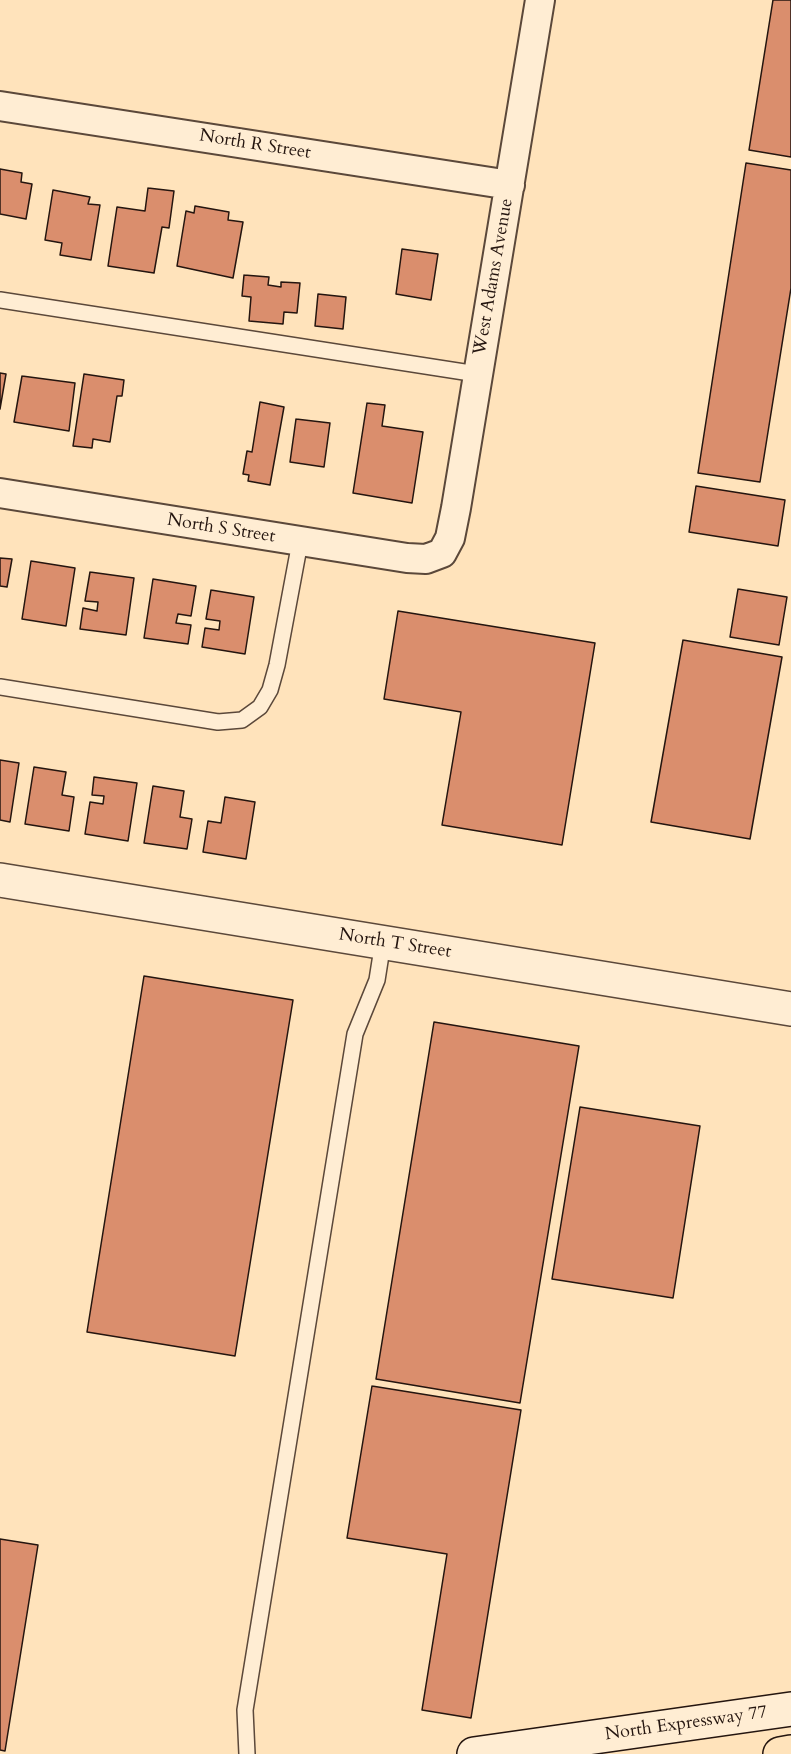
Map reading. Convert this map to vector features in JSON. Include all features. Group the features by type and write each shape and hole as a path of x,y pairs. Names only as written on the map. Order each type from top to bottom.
{"highway":[{"path":"780,1754 791,1752"}],"street":[{"name":"West Adams Avenue","path":"442,553 450,538 454,518 539,0"},
{"name":"North R Street","path":"0,106 510,185"},
{"name":"North S Street","path":"0,493 407,558 426,559 442,553"},
{"name":"North T Street","path":"0,880 791,1009"},
{"name":"North Expressway 77","path":"474,1754 791,1709"}],"lane":[{"path":"0,300 477,374"},
{"path":"0,687 218,722 242,720 260,707 270,690 277,665 300,542"},
{"path":"248,1754 245,1710 355,1034 377,980 383,942"}],"building":[{"path":"773,0 791,0 791,157 749,150"},
{"path":"746,163 791,170 791,288 760,482 698,473"},
{"path":"0,169 22,173 21,182 32,184 26,219 0,214"},
{"path":"148,188 174,191 169,228 162,227 154,273 108,266 117,207 145,211"},
{"path":"53,190 90,197 88,204 100,205 91,260 60,255 62,243 45,240"},
{"path":"195,206 229,212 228,220 243,222 233,278 177,266 186,211 194,213"},
{"path":"402,249 438,254 431,300 396,294"},
{"path":"244,275 269,277 268,285 281,287 281,282 300,283 297,313 284,312 283,324 249,321 251,297 242,296"},
{"path":"318,294 346,297 343,329 315,326"},
{"path":"0,373 6,374 0,409"},
{"path":"84,374 124,380 122,396 117,396 110,442 93,439 92,448 73,446"},
{"path":"22,376 75,383 69,431 14,422"},
{"path":"260,402 284,407 270,485 248,481 249,475 243,474 247,451 252,452"},
{"path":"367,403 385,405 382,426 423,432 412,503 353,493"},
{"path":"296,419 330,423 324,467 290,462"},
{"path":"696,486 785,500 778,546 689,532"},
{"path":"0,558 12,559 7,587 0,586"},
{"path":"31,561 75,568 66,626 22,619"},
{"path":"90,572 134,578 126,635 80,629 83,608 97,611 98,602 85,601"},
{"path":"153,579 196,586 191,616 178,614 176,623 191,625 188,644 144,638"},
{"path":"738,589 787,597 779,645 730,637"},
{"path":"211,590 254,597 245,654 202,647 205,628 219,630 220,621 206,619"},
{"path":"398,611 595,643 562,845 442,825 461,712 384,699"},
{"path":"683,640 782,657 750,839 651,822"},
{"path":"0,760 19,763 10,822 0,820"},
{"path":"34,767 66,772 62,795 74,797 69,831 25,824"},
{"path":"94,777 137,783 128,841 85,834 90,802 103,804 104,796 92,795"},
{"path":"153,786 184,791 180,817 192,819 187,849 144,843"},
{"path":"225,797 255,802 246,859 203,852 208,821 221,823"},
{"path":"144,976 293,1000 235,1356 87,1332"},
{"path":"434,1022 579,1046 520,1403 376,1379"},
{"path":"580,1107 700,1126 673,1298 552,1279"},
{"path":"372,1386 521,1410 471,1718 422,1710 447,1554 347,1538"},
{"path":"0,1539 38,1545 5,1751 0,1750"}]}
